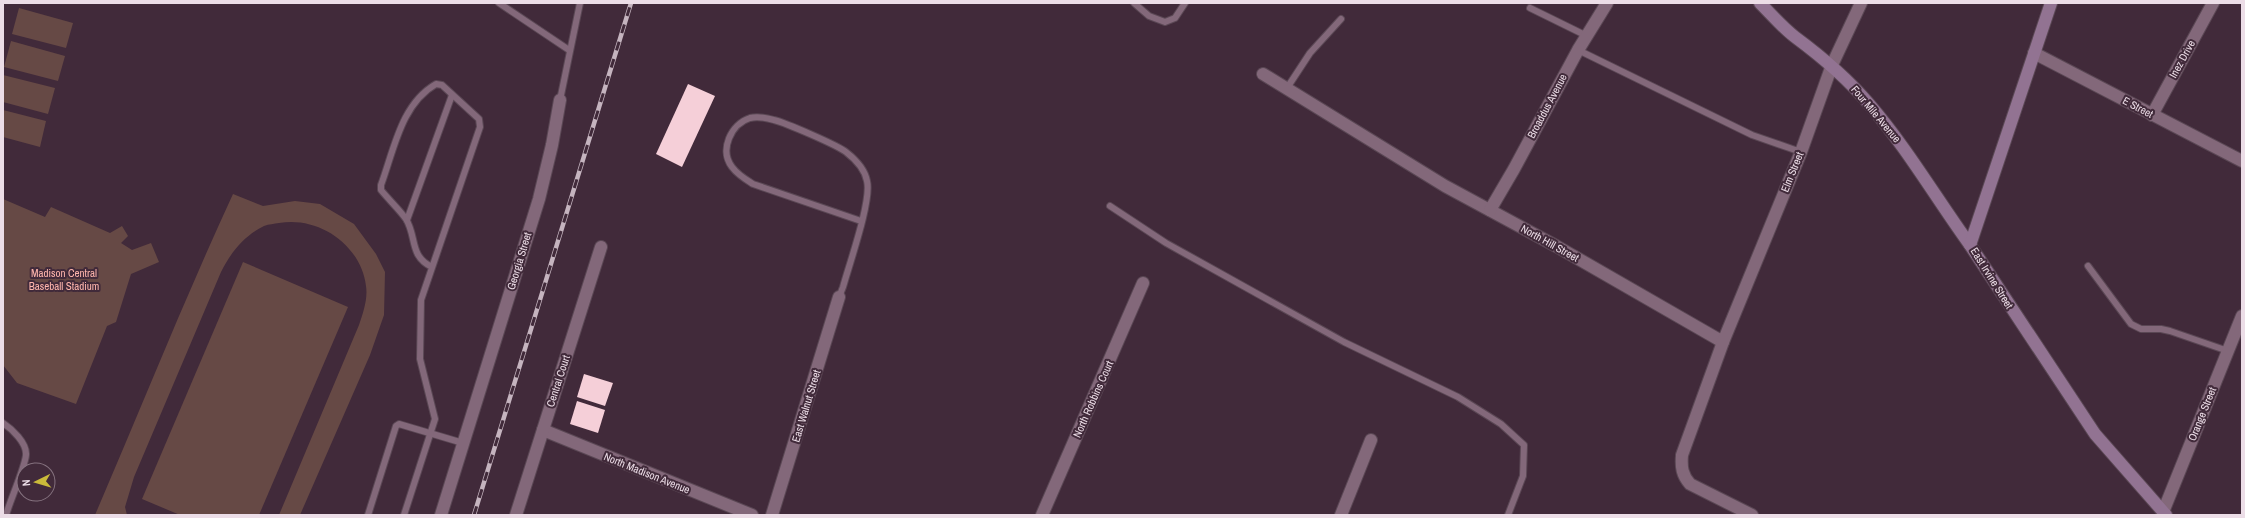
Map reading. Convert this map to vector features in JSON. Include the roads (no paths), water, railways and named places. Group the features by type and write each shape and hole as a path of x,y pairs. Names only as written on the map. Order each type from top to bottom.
{"street":[{"name":"Broaddus Avenue","path":"1490,210 1578,50 1607,3"},
{"name":"Four Mile Avenue","path":"1760,3 1794,36 1832,65 1869,103 1903,147 1932,192 1970,245"},
{"name":"Elm Street","path":"1723,342 1801,152 1832,65 1861,3"},
{"name":"East Irvine Street","path":"2051,3 1970,245 2095,434 2164,513"},
{"name":"Inez Drive","path":"2152,115 2213,3"},
{"name":"E Street","path":"2034,53 2242,161"},
{"name":"North Hill Street","path":"1264,74 1375,144 1723,342"},
{"name":"Georgia Street","path":"441,515 539,199 555,132 560,100"},
{"name":"Central Court","path":"516,515 601,247"},
{"name":"North Robbins Court","path":"1042,515 1143,283"},
{"name":"East Walnut Street","path":"772,515 839,297"},
{"name":"Orange Street","path":"2164,513 2242,316"},
{"path":"1723,342 1682,455 1681,467 1684,477 1690,484 1752,515"},
{"name":"North Madison Avenue","path":"543,430 752,515"},
{"path":"1342,515 1371,440"}],"lane":[{"path":"499,3 569,50"},
{"name":"Georgia Street","path":"560,100 569,50 580,3"},
{"path":"1134,3 1149,16 1165,22 1175,18 1185,3"},
{"path":"1530,8 1587,36"},
{"path":"1286,88 1310,53 1341,19"},
{"path":"1578,50 1752,135 1801,152"},
{"path":"404,515 435,419 422,371 420,344 421,300 480,126 479,119 442,85 436,84 426,90 410,107 381,185 381,190 407,220 417,254 422,262 432,267"},
{"path":"407,220 452,95"},
{"path":"839,297 861,221 868,196 867,181 858,163 845,152 776,120 762,117 750,118 733,129 727,141 727,154 731,166 739,175 753,184 861,221"},
{"path":"1110,206 1166,243 1344,342 1458,397 1501,424 1524,445 1523,476 1508,515"},
{"path":"2088,266 2136,329 2170,331 2228,351"},
{"path":"3,423 12,429 22,444 26,454 6,515"},
{"path":"368,515 396,426 399,424 463,443"}],"railway":[{"path":"474,515 631,3"}],"park label":[{"name":"Madison Central Baseball Stadium","path":"64,279"}]}
